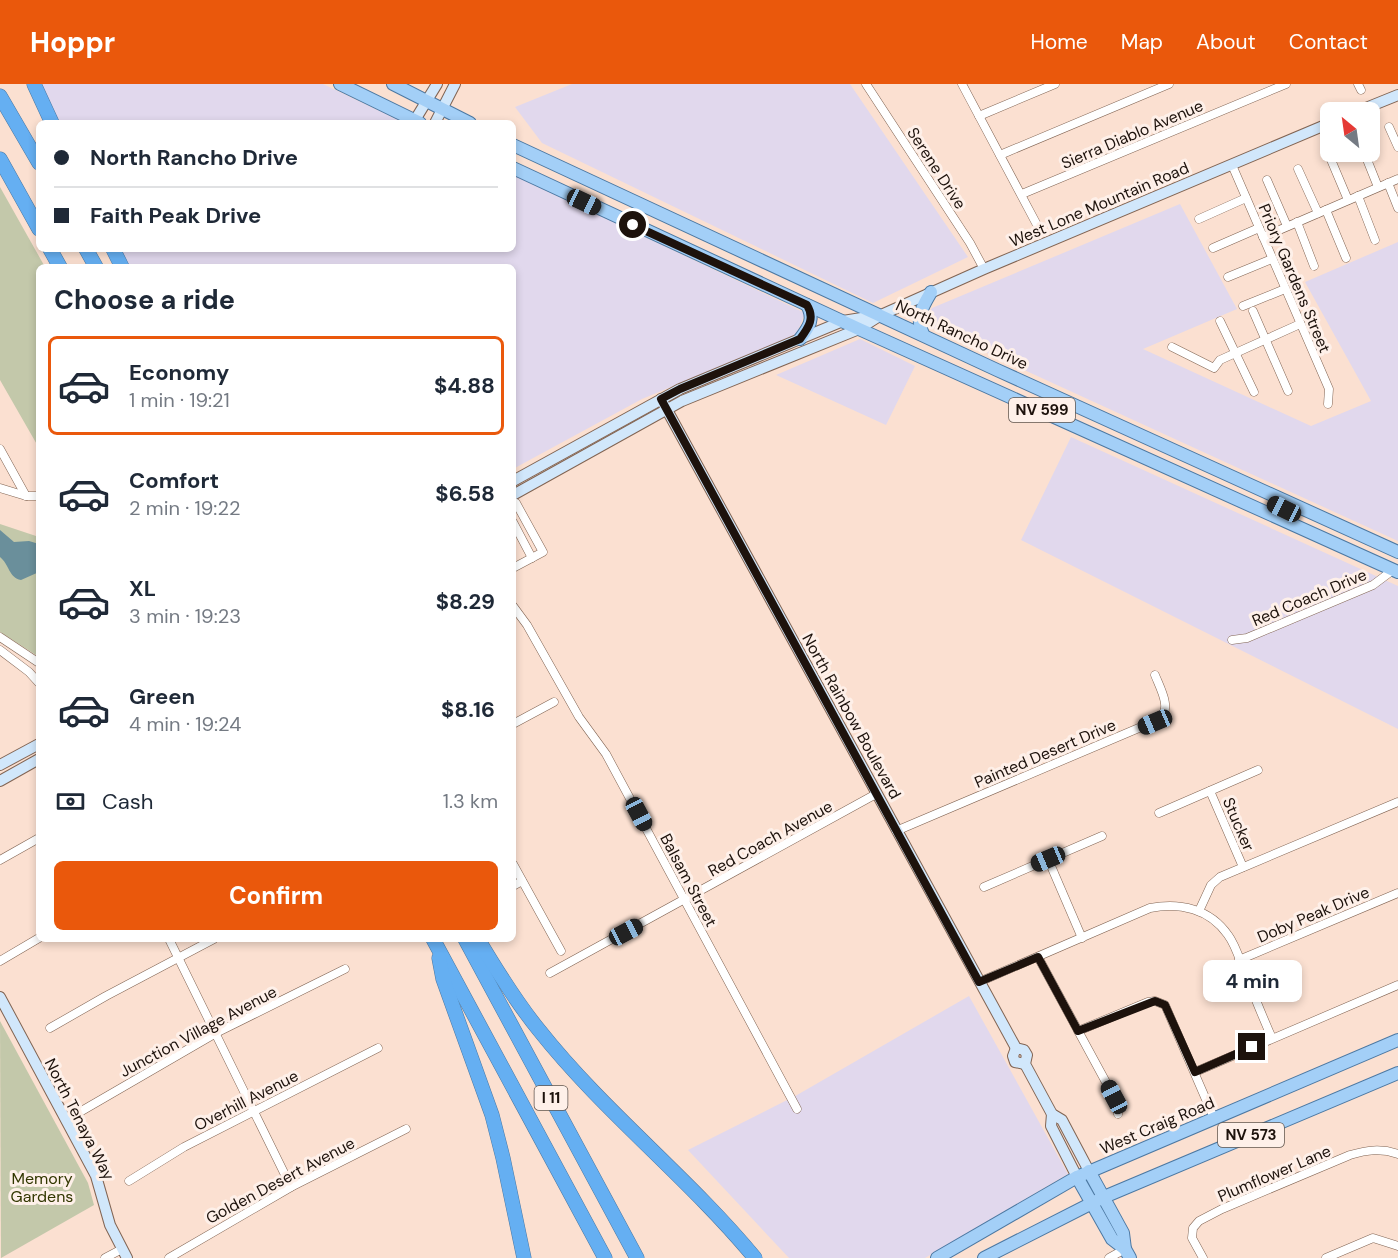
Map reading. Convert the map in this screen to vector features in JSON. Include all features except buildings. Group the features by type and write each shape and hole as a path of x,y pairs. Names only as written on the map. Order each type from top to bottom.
{"highway":[{"path":"34,84 51,120"},
{"path":"0,96 36,158"},
{"path":"0,159 36,224"},
{"path":"435,942 443,980 492,1115 524,1258"},
{"name":"I 11","path":"435,942 605,1258"},
{"name":"I 11","path":"467,942 637,1258"},
{"path":"480,942 517,1002 553,1047 730,1228 755,1258"}],"main road":[{"path":"340,84 414,120"},
{"path":"393,84 464,120"},
{"path":"419,120 436,84"},
{"path":"437,120 455,84"},
{"path":"1380,102 1398,95"},
{"name":"West Lone Mountain Road","path":"516,479 618,422 859,329 881,315 931,292 1320,127"},
{"name":"North Rancho Drive","path":"516,146 997,370 1398,552"},
{"name":"NV 599","path":"516,169 859,329 1395,571"},
{"path":"658,237 674,220"},
{"path":"923,334 920,327 920,312 931,292"},
{"path":"800,339 811,323 810,310 807,305"},
{"name":"West Lone Mountain Road","path":"516,493 623,433 664,404 680,389 843,321 881,315"},
{"name":"North Rainbow Boulevard","path":"664,404 1016,1048 1012,1056 1015,1062 1025,1064 1052,1114 1062,1120 1104,1197 1123,1233 1127,1254"},
{"path":"618,422 623,433"},
{"path":"602,431 608,441"},
{"path":"558,455 564,466"},
{"path":"524,475 529,485"},
{"path":"1201,483 1220,483 1238,491 1245,490 1249,484"},
{"path":"1244,502 1251,498 1261,498 1284,509 1306,510"},
{"path":"0,765 36,746"},
{"path":"0,781 36,761"},
{"name":"North Tenaya Way","path":"0,997 96,1176 106,1217 124,1253"},
{"name":"West Craig Road","path":"937,1258 1089,1171 1398,1040"},
{"name":"NV 573","path":"984,1258 1104,1197 1398,1073"},
{"name":"North Rainbow Boulevard","path":"1052,1114 1051,1126 1077,1177 1112,1239 1127,1254"}],"street":[{"name":"Serene Drive","path":"866,84 970,243 984,269"},
{"path":"962,84 1036,224"},
{"path":"979,116 1055,84"},
{"path":"1000,155 1169,84"},
{"name":"Sierra Diablo Avenue","path":"1022,194 1286,84"},
{"path":"1389,127 1398,147"},
{"path":"1332,162 1348,200"},
{"path":"1368,162 1378,187"},
{"name":"Priory Gardens Street","path":"1232,165 1329,389 1328,404"},
{"path":"1298,169 1317,213"},
{"path":"1263,237 1398,179"},
{"path":"1267,180 1287,226"},
{"path":"1388,183 1398,208"},
{"path":"1358,196 1375,240"},
{"path":"1199,219 1246,198"},
{"path":"1326,210 1346,258"},
{"path":"1297,222 1314,267"},
{"path":"1213,248 1259,228"},
{"path":"1228,278 1272,259"},
{"path":"1243,306 1286,289"},
{"path":"1253,311 1288,391"},
{"path":"1220,321 1254,392"},
{"path":"1172,347 1214,368 1220,360 1300,324"},
{"path":"0,449 26,496"},
{"path":"0,488 26,496 36,496"},
{"path":"516,503 543,552 516,566"},
{"path":"516,528 532,558"},
{"name":"Red Coach Drive","path":"1232,639 1247,638 1360,591 1395,571"},
{"name":"Balsam Street","path":"516,610 527,625 579,717 606,754 797,1109"},
{"path":"0,637 36,661"},
{"path":"0,650 36,680"},
{"name":"Painted Desert Drive","path":"896,831 1160,719 1164,716 1166,709 1155,675"},
{"path":"516,719 554,702"},
{"path":"1159,813 1258,770"},
{"name":"Stucker","path":"1210,791 1243,867"},
{"name":"Red Coach Avenue","path":"550,973 876,794"},
{"path":"1198,911 1211,885 1220,877 1398,802"},
{"path":"984,887 1102,836"},
{"path":"0,860 36,840"},
{"path":"1048,859 1082,938"},
{"path":"516,870 561,951"},
{"path":"516,884 522,881"},
{"name":"Doby Peak Drive","path":"1239,960 1398,893"},
{"path":"979,982 1150,908 1165,905 1180,906 1198,911 1215,921 1229,936 1272,1038"},
{"path":"0,961 36,940"},
{"path":"170,942 291,1187"},
{"path":"50,1028 208,942"},
{"path":"1038,957 1114,1097 1118,1114"},
{"name":"Junction Village Avenue","path":"66,1120 216,1034 345,969"},
{"path":"1195,1072 1398,985"},
{"path":"1078,1031 1148,1002 1160,1002 1165,1005 1214,1118"},
{"name":"Overhill Avenue","path":"129,1181 184,1147 378,1048"},
{"name":"Golden Desert Avenue","path":"168,1258 291,1187 406,1129"},
{"name":"Plumflower Lane","path":"1203,1258 1192,1238 1193,1228 1199,1221 1350,1155 1369,1150 1398,1154"},
{"path":"1326,1258 1373,1238 1398,1246"},
{"path":"105,1258 124,1253"},
{"path":"1109,1258 1127,1254"}],"shaded area":[{"path":"43,84 323,84 399,120 59,120"},
{"path":"572,84 850,84 968,257 873,303 542,143 515,107"},
{"path":"516,175 805,313 796,335 642,399 516,467 516,264 128,264 122,252 516,252"},
{"path":"1180,204 1237,309 1143,349 1311,426 1371,401 1305,282 1398,242 1398,541 930,327 927,322 926,317 932,308"},
{"path":"860,339 915,366 886,425 776,375"},
{"path":"1071,437 1398,586 1398,729 1021,540"},
{"path":"969,996 1068,1174 925,1258 789,1258 688,1150 797,1095"}],"green space":[{"path":"0,187 43,264 36,264 36,443 0,380"},
{"path":"0,524 36,536 36,655 0,632"},
{"name":"Memory Gardens","path":"0,1021 88,1183 94,1205 1,1258"}],"water":[{"path":"0,530 14,542 36,543 36,573 21,580 17,579 0,557"}],"route":[{"path":"633,225 807,305 810,310 811,323 800,339 661,399 979,982 1038,957 1078,1031 1155,1001 1165,1005 1195,1072 1252,1047"}]}
